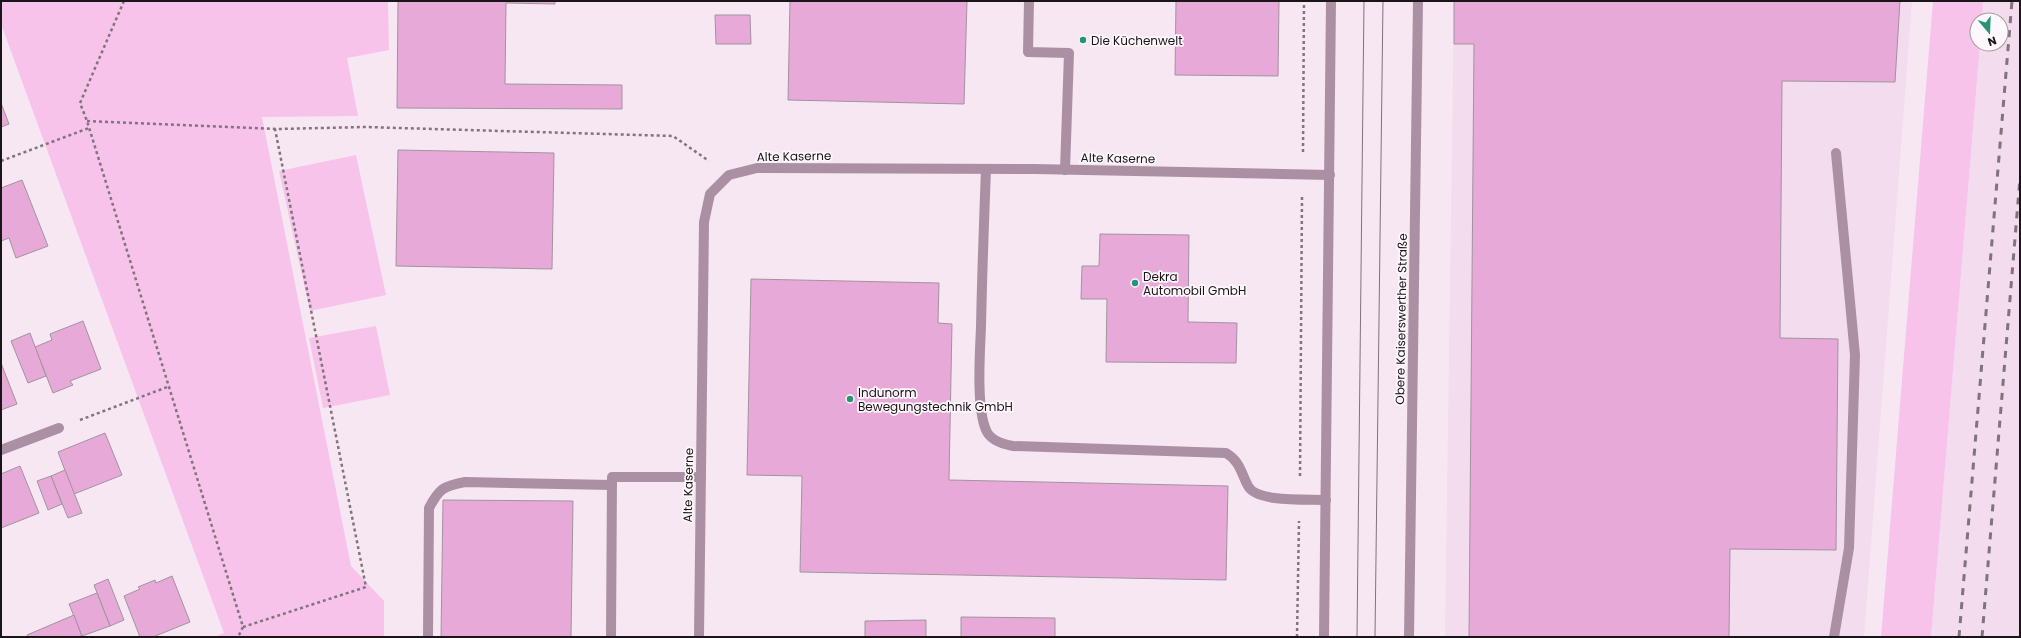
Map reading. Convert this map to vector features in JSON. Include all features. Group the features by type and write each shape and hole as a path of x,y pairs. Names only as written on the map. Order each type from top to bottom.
{"street":[{"path":"1029,1 1028,52 1069,53 1065,170"},
{"path":"1324,637 1331,1"},
{"name":"Obere Kaiserswerther Straße","path":"1409,637 1418,1"},
{"path":"1834,637 1849,548 1854,355 1836,153"},
{"name":"Alte Kaserne","path":"699,637 704,222 710,194 730,175 757,168 986,169 1330,175"},
{"path":"986,169 979,370 982,413 985,429 989,435 1000,443 1013,446 1226,453 1239,464 1249,487 1254,492 1272,497 1326,500"},
{"path":"1,450 59,428"},
{"path":"610,637 612,477 701,477"},
{"path":"428,637 429,508 437,492 451,484 465,482 612,485"}],"path":[{"path":"124,1 80,103 90,128 243,627 238,637"},
{"path":"1297,637 1304,1"},
{"path":"87,120 275,129 365,127 673,136 730,175"},
{"path":"1,160 90,128"},
{"path":"243,627 366,587 275,129"},
{"path":"59,428 170,386"}],"shaded area":[{"path":"1,1 388,1 389,50 347,58 358,116 262,117 351,566 384,601 384,637 215,637 224,633 1,24"},
{"path":"1454,1 1912,1 1864,637 1445,637"},
{"path":"1933,1 1983,1 1982,12 1969,12 1969,52 1979,52 1931,637 1881,637"},
{"path":"1983,1 2020,1 2020,637 1931,637 1979,52 2009,52 2009,12 1982,12"},
{"path":"356,155 386,295 310,311 279,171"},
{"path":"376,326 390,395 323,408 309,338"}],"building":[{"path":"398,1 555,1 555,4 506,3 505,84 622,85 622,109 397,108"},
{"path":"790,1 967,1 964,104 788,100"},
{"path":"1176,1 1279,1 1278,76 1175,75"},
{"path":"1454,1 1900,1 1895,82 1782,81 1780,338 1838,339 1836,550 1730,549 1729,637 1469,637 1474,44 1454,44"},
{"path":"715,15 750,15 751,44 716,44"},
{"path":"1,103 9,124 1,127"},
{"path":"398,150 554,153 552,269 396,266"},
{"path":"22,180 48,246 16,258 9,238 1,241 1,188"},
{"name":"Dekra Automobil GmbH","path":"1100,234 1189,235 1188,322 1237,323 1236,363 1106,362 1107,299 1081,299 1082,266 1099,266"},
{"name":"Indunorm Bewegungstechnik GmbH","path":"751,279 939,283 938,323 952,324 949,480 1228,486 1226,580 800,572 802,476 747,475"},
{"path":"83,321 101,369 70,381 73,385 53,393 35,347 52,340 50,334"},
{"path":"30,333 46,376 28,383 11,341"},
{"path":"1,363 17,404 1,410"},
{"path":"105,433 122,475 74,494 58,452"},
{"path":"20,466 39,513 1,528 1,474"},
{"path":"65,470 82,513 68,518 51,476"},
{"path":"51,476 62,504 48,510 37,481"},
{"path":"443,500 573,501 571,637 441,637"},
{"path":"172,576 190,622 153,637 140,637 124,596 140,589 138,587 155,580 156,583"},
{"path":"108,579 124,620 110,626 94,585"},
{"path":"97,593 110,626 82,636 69,604"},
{"path":"74,615 82,637 28,637 27,635"},
{"path":"961,617 1055,618 1055,637 961,637"},
{"path":"926,620 926,637 865,637 865,621"}],"tram line":[{"path":"1357,637 1364,1"},
{"path":"1375,637 1383,1"}],"railway":[{"path":"1959,637 2012,1"},
{"path":"1982,637 2020,178"}],"place":[{"name":"Die Küchenwelt","path":"1083,40"},
{"name":"Dekra Automobil GmbH","path":"1135,283"},
{"name":"Indunorm Bewegungstechnik GmbH","path":"850,399"}]}
